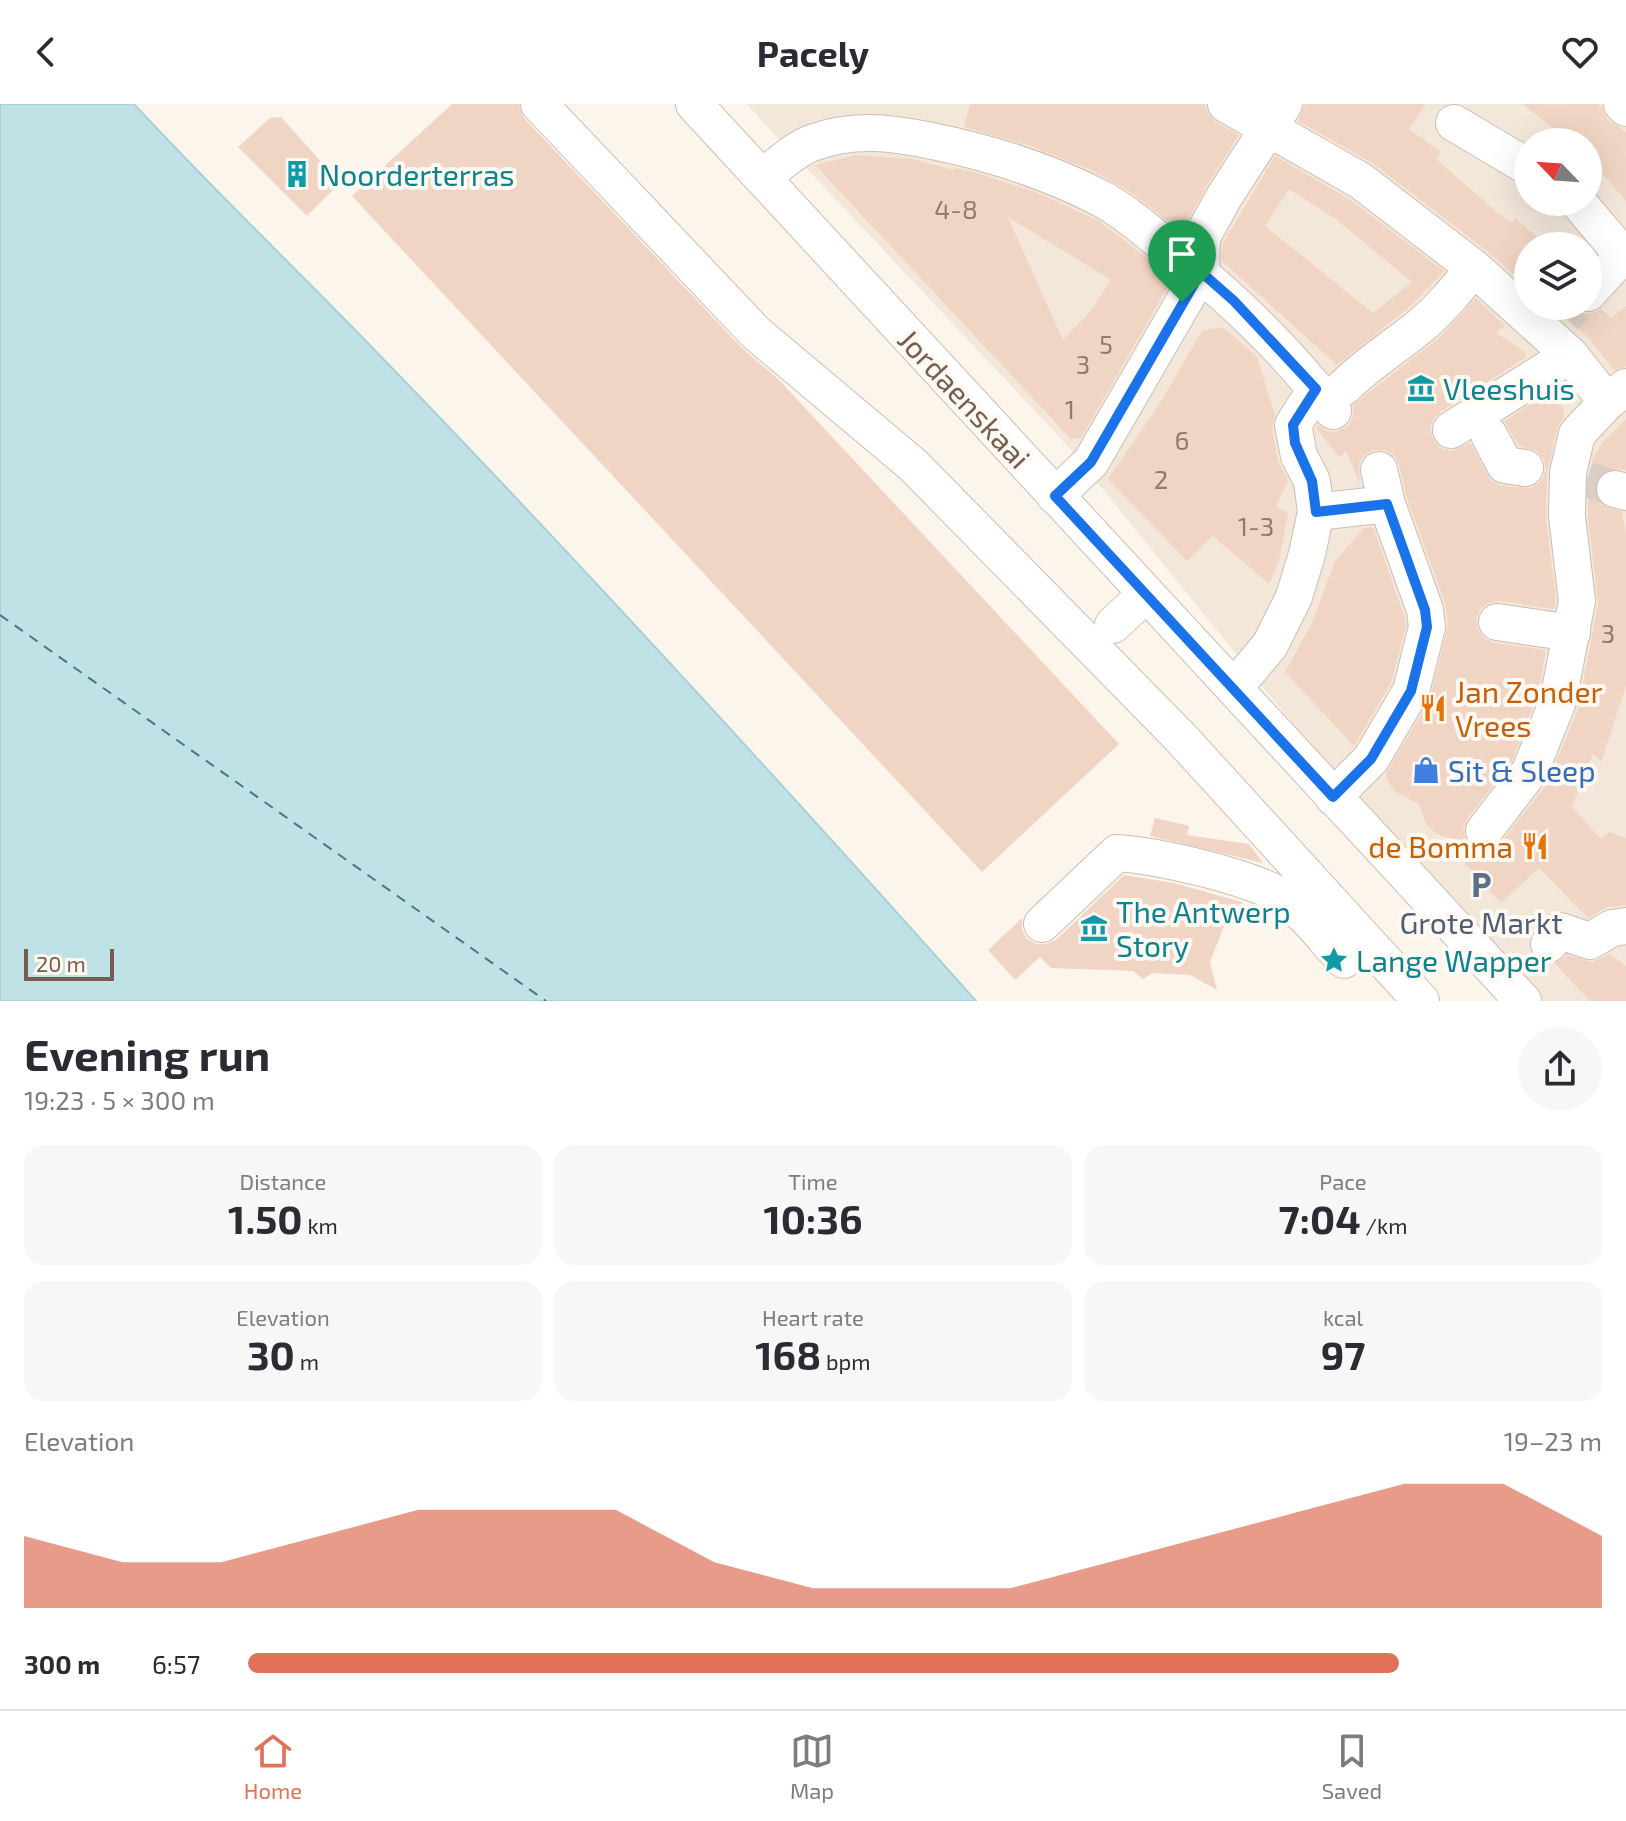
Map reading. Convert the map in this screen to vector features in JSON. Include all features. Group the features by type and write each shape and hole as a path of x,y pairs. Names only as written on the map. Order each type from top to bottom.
{"street":[{"path":"539,104 756,333 913,465 1181,738 1421,1001"},
{"name":"Jordaenskaai","path":"694,104 1523,1001"},
{"path":"1226,104 1276,115 1474,268 1568,325 1617,394 1577,434 1580,479 1567,516 1577,601 1558,701 1530,771 1484,831"},
{"path":"1055,496 1091,462 1201,272 1202,237 1276,115"},
{"path":"762,177 810,143 853,132 886,118 1049,174 1103,200 1201,272 1276,345 1327,386"},
{"path":"1454,123 1514,159"},
{"path":"1580,479 1505,465 1476,426 1568,325 1624,257 1590,216"},
{"path":"1234,688 1270,645 1294,597 1307,554 1316,512 1312,481 1295,443 1293,425 1327,386 1362,369 1419,327 1445,304 1474,268"},
{"path":"1316,512 1383,487 1425,610 1425,638 1411,691 1371,759 1333,797"},
{"path":"1113,625 1145,595"},
{"path":"1497,622 1572,633"},
{"path":"1042,924 1117,853 1142,855 1265,890 1344,960"},
{"path":"1549,944 1560,931 1590,941 1612,928 1626,926"}],"shaded area":[{"path":"746,104 1626,104 1626,1001 1517,1001 1067,445"}],"water":[{"path":"0,104 134,104 541,525 760,761 976,1001 0,1001"}],"building":[{"path":"452,104 519,104 524,118 741,347 778,379 1119,744 982,872 352,196"},
{"path":"970,104 1205,104 1215,122 1239,135 1182,232 1129,191 1091,170 1028,145 964,127"},
{"path":"1305,104 1426,104 1409,129 1441,152 1436,159 1498,213 1511,223 1515,218 1532,232 1514,232 1514,275 1374,164 1298,121"},
{"path":"1522,104 1598,104 1602,107 1607,119 1626,132 1626,201 1602,173 1602,128 1553,128"},
{"name":"Noorderterras","path":"281,117 340,183 307,216 238,147 270,118"},
{"path":"856,155 912,159 974,172 1035,192 1099,221 1173,278 1081,438 1071,439 815,165","holes":["1008,217 1111,280 1093,308 1063,340"]},
{"path":"1275,156 1349,199 1444,271 1412,305 1337,365 1222,261 1223,243","holes":["1289,189 1337,220 1412,282 1373,313 1265,226"]},
{"path":"1476,298 1505,326 1496,333 1526,352 1525,358 1439,413 1432,421 1430,430 1434,442 1442,449 1451,451 1470,443 1492,482 1502,486 1532,488 1542,480 1546,470 1544,460 1537,451 1519,446 1504,421 1544,396 1564,408 1547,473 1546,518 1556,600 1554,609 1490,602 1481,608 1476,618 1478,630 1485,639 1546,650 1538,695 1512,761 1467,819 1463,829 1466,841 1441,836 1433,831 1426,824 1419,804 1396,792 1388,782 1386,773 1429,701 1448,625 1445,603 1407,498 1399,465 1395,456 1386,450 1373,450 1365,454 1359,463 1360,484 1346,451 1339,457 1316,428 1318,425 1326,431 1335,432 1347,427 1353,418 1353,405 1440,337"},
{"path":"1626,306 1626,366 1614,370 1586,335 1568,320 1602,320 1602,310 1611,318"},
{"path":"1223,327 1257,357 1275,415 1272,429 1278,460 1288,481 1276,506 1288,513 1279,561 1269,584 1213,536 1187,561 1108,479 1160,403 1202,331"},
{"path":"1626,419 1626,470 1610,469 1601,474 1595,483 1595,494 1601,504 1622,512 1626,534 1626,686 1601,762 1593,754 1572,807 1601,839 1609,832 1626,838 1626,905 1608,907 1588,918 1539,868 1501,903 1464,863 1478,850 1491,851 1500,844 1547,784 1578,709 1598,604 1588,515 1589,476 1593,458 1604,441"},
{"path":"1373,527 1406,626 1391,683 1354,746 1285,672 1312,623 1335,561 1364,528"},
{"path":"1155,818 1189,826 1187,835 1249,844 1263,863 1150,836"},
{"path":"1124,875 1174,883 1242,902 1244,906 1228,916 1210,962 1217,990 1190,975 1153,973 1143,979 1133,971 1051,968 1040,957 1015,980 988,950 1022,918 1022,930 1027,939 1037,944 1056,940"},
{"path":"1610,954 1626,966 1626,1001 1590,1001 1555,964 1567,955 1592,962"}],"ferry route":[{"path":"0,615 546,1001"}],"tunnel":[{"path":"1587,479 1615,489"}],"place":[{"name":"Noorderterras","path":"297,174"},
{"name":"Vleeshuis","path":"1421,388"},
{"name":"Jan Zonder Vrees","path":"1433,708"},
{"name":"Sit & Sleep","path":"1426,770"},
{"name":"de Bomma","path":"1535,846"},
{"name":"Grote Markt","path":"1481,885"},
{"name":"The Antwerp Story","path":"1094,928"},
{"name":"Lange Wapper","path":"1334,960"}],"route":[{"path":"1201,272 1234,301 1316,389 1293,425 1299,456 1312,481 1316,512 1387,504 1425,610 1427,627 1411,691 1371,759 1333,797 1055,496 1091,462 1182,302 1201,272"}]}
